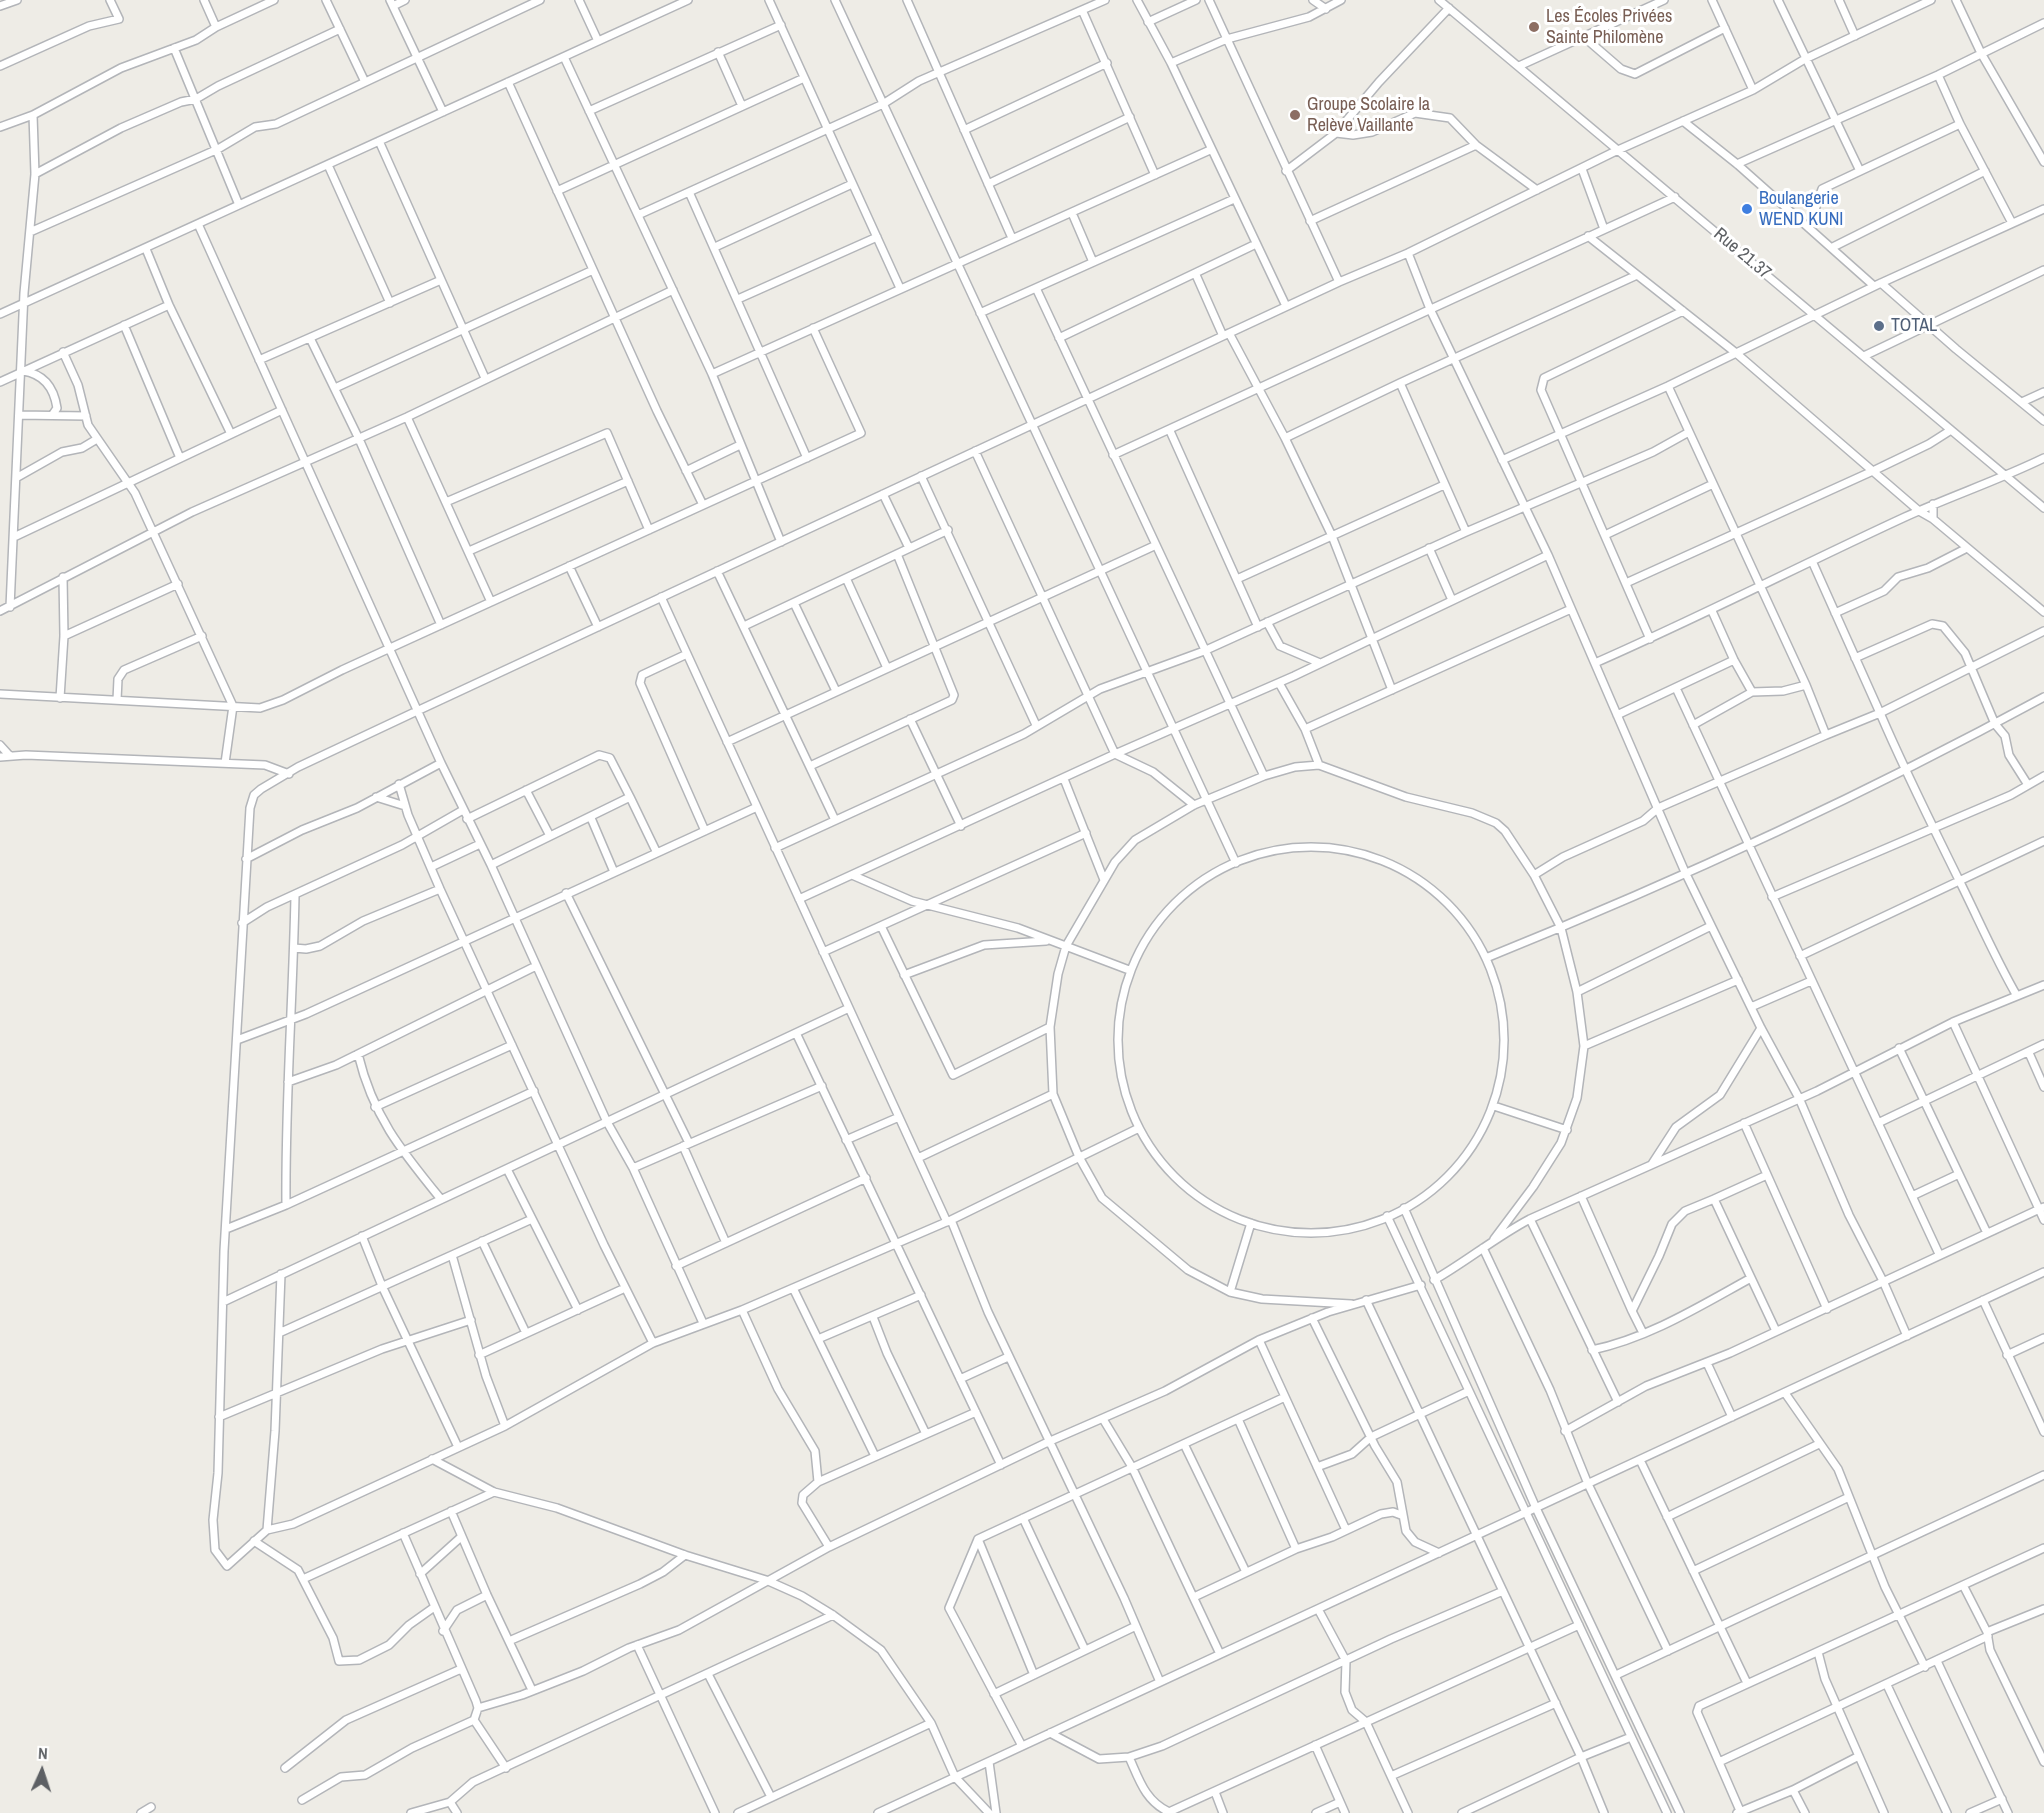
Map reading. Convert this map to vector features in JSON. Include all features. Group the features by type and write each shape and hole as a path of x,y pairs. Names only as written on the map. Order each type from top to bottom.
{"street":[{"path":"0,6 17,0"},
{"path":"0,66 89,26 119,19 110,0"},
{"path":"204,0 216,27"},
{"path":"0,127 33,115 121,68 196,40 216,27 274,0"},
{"path":"326,0 365,82"},
{"path":"405,0 391,3 443,112"},
{"path":"30,232 218,149 255,127 276,124 540,0"},
{"path":"579,0 598,41"},
{"path":"0,314 688,0"},
{"path":"769,0 900,288"},
{"path":"835,0 1236,863"},
{"path":"907,0 1012,238"},
{"path":"638,215 883,104 919,81 1105,0"},
{"path":"1137,0 1171,63 1210,150 1286,306"},
{"path":"1148,22 1196,0"},
{"path":"1209,0 1339,282"},
{"path":"1313,0 1326,9"},
{"path":"1171,63 1227,39 1309,17 1341,0"},
{"name":"Rue 21.37","path":"1439,0 2044,508"},
{"path":"1518,66 1664,0"},
{"path":"1712,0 1753,90"},
{"path":"1778,0 1834,122 1860,171"},
{"path":"1839,0 1855,36"},
{"path":"1139,1128 949,1221 742,1310 653,1343 505,1426 293,1524 267,1530 227,1566 215,1550 213,1520 226,1229 246,859 250,808 254,795 289,774 417,711 1286,306 1408,253 1618,150 1753,90 1805,59 1931,0"},
{"path":"1956,0 1981,53 2044,162"},
{"path":"1286,171 1336,133 1379,82 1449,9"},
{"path":"1082,10 1155,175"},
{"path":"1737,164 1938,75 2044,23"},
{"path":"589,111 781,25"},
{"path":"1584,37 1621,69 1635,75 1725,28"},
{"path":"35,174 127,125 181,102 196,99 218,86 340,29"},
{"path":"174,48 218,149 239,205"},
{"path":"718,52 742,106"},
{"path":"564,57 712,374 781,542"},
{"path":"964,130 1107,63"},
{"path":"1938,75 1960,124 2012,223"},
{"path":"557,191 613,163 804,78"},
{"path":"508,82 703,505"},
{"path":"1336,133 1353,135 1372,132 1415,113 1450,118 1476,145 1538,190"},
{"path":"10,607 24,302 35,174 33,115"},
{"path":"988,184 1130,117"},
{"path":"1683,121 2044,422"},
{"path":"1809,228 1822,189 1960,124"},
{"path":"379,141 485,378"},
{"path":"1310,221 1476,145"},
{"path":"712,374 1210,150"},
{"path":"328,165 390,303"},
{"path":"1582,169 1604,229"},
{"path":"1833,247 1985,171"},
{"path":"715,247 852,184"},
{"path":"689,192 807,458"},
{"path":"1113,455 1170,431 1675,197"},
{"path":"980,313 1234,199"},
{"path":"1502,460 1668,386 1878,285 2044,209"},
{"path":"1072,213 1093,262"},
{"path":"198,224 417,711 515,916 607,1122 633,1168 703,1323"},
{"path":"1588,236 1736,353 1875,470 1919,511 1933,519 2018,587 2044,612"},
{"path":"738,299 877,237"},
{"path":"1059,338 1196,275 1256,244"},
{"path":"146,249 169,305 231,434"},
{"path":"1408,253 1430,309 1548,555 1685,872 1761,1028 1799,1098 1849,1215 1883,1281 1907,1336"},
{"path":"334,388 593,270"},
{"path":"1864,356 2044,270"},
{"path":"1196,275 1226,334 1285,438 1332,536 1392,690"},
{"path":"1285,438 1637,275"},
{"path":"259,360 441,280"},
{"path":"1036,288 1154,546 1264,776"},
{"path":"0,611 153,531 407,417 614,316 673,290"},
{"path":"0,382 169,305"},
{"path":"1650,639 1584,482 1541,390 1544,378 1683,311"},
{"path":"124,325 180,458"},
{"path":"0,694 260,708 283,700 390,648 861,433 813,328"},
{"path":"310,338 441,625"},
{"path":"63,352 78,385 86,416 97,439 129,483 233,706 225,763"},
{"path":"21,371 34,373 53,389 57,408 53,414"},
{"path":"1400,383 1466,532"},
{"path":"1668,386 1806,685 1826,735"},
{"path":"2022,402 2044,392"},
{"path":"14,537 282,410"},
{"path":"19,415 86,416"},
{"path":"407,417 491,602"},
{"path":"1626,583 1875,470 1929,444 1951,430"},
{"path":"1170,431 1258,627"},
{"path":"775,848 1023,734 1089,695 1146,671 1204,651 1429,548 1584,482 1689,432"},
{"path":"446,502 607,433 649,530"},
{"path":"16,478 62,452 82,448 97,439"},
{"path":"686,471 740,445"},
{"path":"975,451 1115,754 1154,772 1194,804"},
{"path":"1595,663 1712,611 1933,504 2006,477 2044,458"},
{"path":"921,477 948,530 1036,725"},
{"path":"469,552 628,481"},
{"path":"1237,579 1444,484"},
{"path":"1605,535 1713,484"},
{"path":"883,494 909,548"},
{"path":"1933,504 1933,519"},
{"path":"744,626 948,530"},
{"path":"727,742 1154,546"},
{"path":"1429,548 1452,600"},
{"path":"1835,613 1884,591 1898,577 1928,568 1967,548"},
{"path":"810,766 952,700 954,695 936,646 897,554"},
{"path":"799,899 1064,780 1115,754 1279,683 1548,555"},
{"path":"1812,561 1904,770 1960,881 1989,948 2017,996"},
{"path":"569,566 598,627"},
{"path":"717,571 835,820"},
{"path":"60,698 64,636 63,577"},
{"path":"846,578 887,668"},
{"path":"64,636 178,584"},
{"path":"662,597 775,848 949,1221 1008,1357 1076,1495 1160,1682"},
{"path":"794,603 836,691"},
{"path":"1305,729 1571,609"},
{"path":"1712,611 1734,660 1752,692"},
{"path":"1268,622 1280,646 1320,663"},
{"path":"1856,658 1938,624 1943,626 1960,644 1995,724 2005,736 2009,755 2028,784"},
{"path":"1534,875 1563,857 1643,820 1658,808 1880,713 2044,631"},
{"path":"117,700 118,679 124,670 202,636"},
{"path":"687,654 642,675 640,683 705,831"},
{"path":"1617,715 1734,660"},
{"path":"1279,683 1305,729 1319,765"},
{"path":"1693,725 1752,692 1783,691 1806,685"},
{"path":"1676,688 1939,1254"},
{"path":"1486,958 1561,928 1748,844 1904,770 2044,697"},
{"path":"910,718 961,826"},
{"path":"0,745 10,756"},
{"path":"467,819 599,755 605,755 610,759 656,851"},
{"path":"0,757 265,765 289,774"},
{"path":"246,859 279,841 345,814 441,763"},
{"path":"1351,1304 1280,1302 1230,1292 1188,1270 1102,1198 1079,1157 1053,1094 1050,1027 1058,974 1066,946 1115,862 1135,840 1194,804 1295,766 1319,765 1406,797 1472,813 1496,823 1504,831 1534,875 1561,928 1577,993 1584,1046 1577,1098 1567,1130 1551,1161 1494,1239"},
{"path":"1773,897 2011,795 2044,776"},
{"path":"1064,780 1104,880"},
{"path":"399,784 416,837 625,1288 653,1343"},
{"path":"526,790 549,836"},
{"path":"376,797 405,806"},
{"path":"491,865 630,797"},
{"path":"237,1040 292,1019 656,851 757,807"},
{"path":"242,923 267,907 295,896 416,837 463,810"},
{"path":"591,818 614,872"},
{"path":"823,951 1086,833"},
{"path":"1800,956 2044,841"},
{"path":"431,867 480,844"},
{"path":"1303,847 1332,847 1374,857 1403,870 1437,892 1469,928 1486,958 1500,996 1505,1031 1504,1058 1494,1106 1475,1143 1455,1169 1437,1186 1404,1209 1341,1230 1312,1232 1284,1230 1251,1223 1215,1206 1179,1180 1150,1147 1139,1128 1124,1086 1118,1052 1119,1017 1129,970 1153,928 1170,908 1210,875 1236,863 1279,849 1303,847"},
{"path":"852,875 923,905 946,908 1018,928 1129,970"},
{"path":"294,948 306,949 320,946 363,921 440,889"},
{"path":"566,893 664,1096 726,1243"},
{"path":"286,1205 295,896"},
{"path":"881,926 953,1075 1050,1027"},
{"path":"1577,993 1711,926"},
{"path":"904,975 984,945 1051,940"},
{"path":"288,1082 336,1065 536,966"},
{"path":"1584,1046 1737,980"},
{"path":"1751,1007 1811,981"},
{"path":"1434,1280 1494,1239 1530,1219 1799,1098 1953,1022 2044,985"},
{"path":"223,1302 440,1198 797,1035 849,1008"},
{"path":"1953,1022 2042,1208 2044,1220"},
{"path":"1652,1164 1676,1127 1720,1095 1761,1028"},
{"path":"797,1035 1001,1465"},
{"path":"1878,1123 2044,1044"},
{"path":"375,1107 512,1045"},
{"path":"1899,1048 1987,1233"},
{"path":"2029,1053 2044,1087"},
{"path":"358,1054 375,1107 402,1152 440,1198"},
{"path":"633,1168 822,1086"},
{"path":"226,1229 286,1205 534,1091"},
{"path":"918,1158 1053,1094"},
{"path":"1494,1106 1567,1130"},
{"path":"846,1140 899,1117"},
{"path":"1744,1123 1827,1309"},
{"path":"507,1169 578,1310"},
{"path":"1912,1196 1959,1174"},
{"path":"1632,1311 1672,1224 1685,1211 1767,1175"},
{"path":"676,1266 866,1179"},
{"path":"1581,1196 1643,1333"},
{"path":"1714,1199 1776,1330"},
{"path":"1565,1431 1646,1386 1707,1363 2042,1208"},
{"path":"1404,1209 1536,1508 1680,1813"},
{"path":"1387,1216 1667,1813"},
{"path":"279,1333 532,1219"},
{"path":"1530,1219 1618,1402"},
{"path":"1230,1292 1251,1223"},
{"path":"362,1236 382,1286 458,1447"},
{"path":"482,1241 526,1334"},
{"path":"1483,1248 1550,1390 1588,1484 1668,1651"},
{"path":"452,1255 479,1356 505,1426"},
{"path":"878,1813 2044,1272"},
{"path":"267,1530 281,1274"},
{"path":"1592,1350 1611,1346 1695,1310 1751,1278"},
{"path":"478,1708 511,1699 583,1671 637,1645 696,1622 766,1580 829,1547 1048,1442 1165,1391 1259,1340 1351,1304 1421,1285"},
{"path":"479,1356 625,1288"},
{"path":"793,1288 875,1456"},
{"path":"818,1340 921,1295"},
{"path":"1366,1300 1581,1757 1604,1813"},
{"path":"1983,1300 2007,1354 2041,1413 2044,1432"},
{"path":"742,1310 778,1389 815,1450 818,1482"},
{"path":"873,1317 887,1353 926,1434"},
{"path":"1312,1318 1371,1437 1397,1482 1401,1515 1406,1531 1415,1542 1439,1553"},
{"path":"219,1417 407,1340 471,1320"},
{"path":"2007,1354 2044,1338"},
{"path":"1259,1340 1346,1530"},
{"path":"960,1379 1008,1357"},
{"path":"1707,1363 1732,1417"},
{"path":"1317,1467 1352,1454 1371,1437 1469,1391"},
{"path":"1785,1393 1838,1469 1899,1616 1925,1666"},
{"path":"1022,1746 949,1608 978,1539 1285,1397"},
{"path":"829,1547 802,1503 802,1496 818,1482 976,1412"},
{"path":"1103,1419 1132,1467 1220,1654"},
{"path":"1238,1419 1296,1549"},
{"path":"1184,1444 1246,1572"},
{"path":"1667,1517 1819,1444"},
{"path":"432,1460 494,1491 557,1508 685,1555 766,1580 802,1596 833,1615 881,1650 931,1723 955,1777 989,1813"},
{"path":"1640,1460 1747,1683"},
{"path":"1616,1675 2044,1475"},
{"path":"303,1579 494,1491"},
{"path":"1693,1571 1849,1497"},
{"path":"451,1511 487,1595 532,1690"},
{"path":"1194,1597 1296,1549 1332,1537 1382,1514 1394,1512 1401,1515"},
{"path":"1023,1518 1085,1650"},
{"path":"302,1800 341,1777 365,1775 412,1748 474,1720 478,1708 433,1608 403,1533"},
{"path":"420,1574 461,1537"},
{"path":"978,1539 1034,1675"},
{"path":"254,1541 298,1570 333,1638 339,1660 359,1660 389,1645 409,1625 433,1608"},
{"path":"1859,1756 1793,1790 1740,1812 1697,1709 1747,1683 1899,1616 2044,1548"},
{"path":"508,1641 640,1584 663,1572 685,1555"},
{"path":"1963,1585 1987,1634 1990,1650 2044,1762"},
{"path":"1050,1733 1098,1759 1137,1757 1397,1636 1503,1591"},
{"path":"443,1631 457,1610 487,1595"},
{"path":"1318,1609 1346,1661 1347,1699 1352,1710 1366,1722 1408,1813"},
{"path":"1719,1762 1887,1685 1987,1634 2044,1609"},
{"path":"411,1813 450,1802 473,1782 833,1615"},
{"path":"994,1694 1136,1626"},
{"path":"1129,1757 1140,1785 1160,1808 1169,1812 1580,1626"},
{"path":"637,1645 715,1813"},
{"path":"1818,1652 1823,1673 1884,1813"},
{"path":"1937,1660 2008,1813"},
{"path":"285,1768 353,1717 461,1669"},
{"path":"708,1674 771,1797"},
{"path":"1887,1685 1947,1813"},
{"path":"1391,1776 1556,1704"},
{"path":"474,1720 506,1768"},
{"path":"738,1813 931,1723"},
{"path":"1462,1813 1581,1757 1632,1737"},
{"path":"1315,1745 1346,1813"},
{"path":"989,1762 996,1813"},
{"path":"1793,1790 1804,1813"},
{"path":"1215,1792 1223,1813"},
{"path":"1970,1813 2002,1799"},
{"path":"450,1802 457,1813"},
{"path":"1316,1813 1340,1802"},
{"path":"141,1813 151,1807"}],"place":[{"name":"Les Écoles Privées Sainte Philomène","path":"1534,27"},
{"name":"Groupe Scolaire la Relève Vaillante","path":"1295,115"},
{"name":"Boulangerie WEND KUNI","path":"1747,209"},
{"name":"TOTAL","path":"1879,326"}]}
